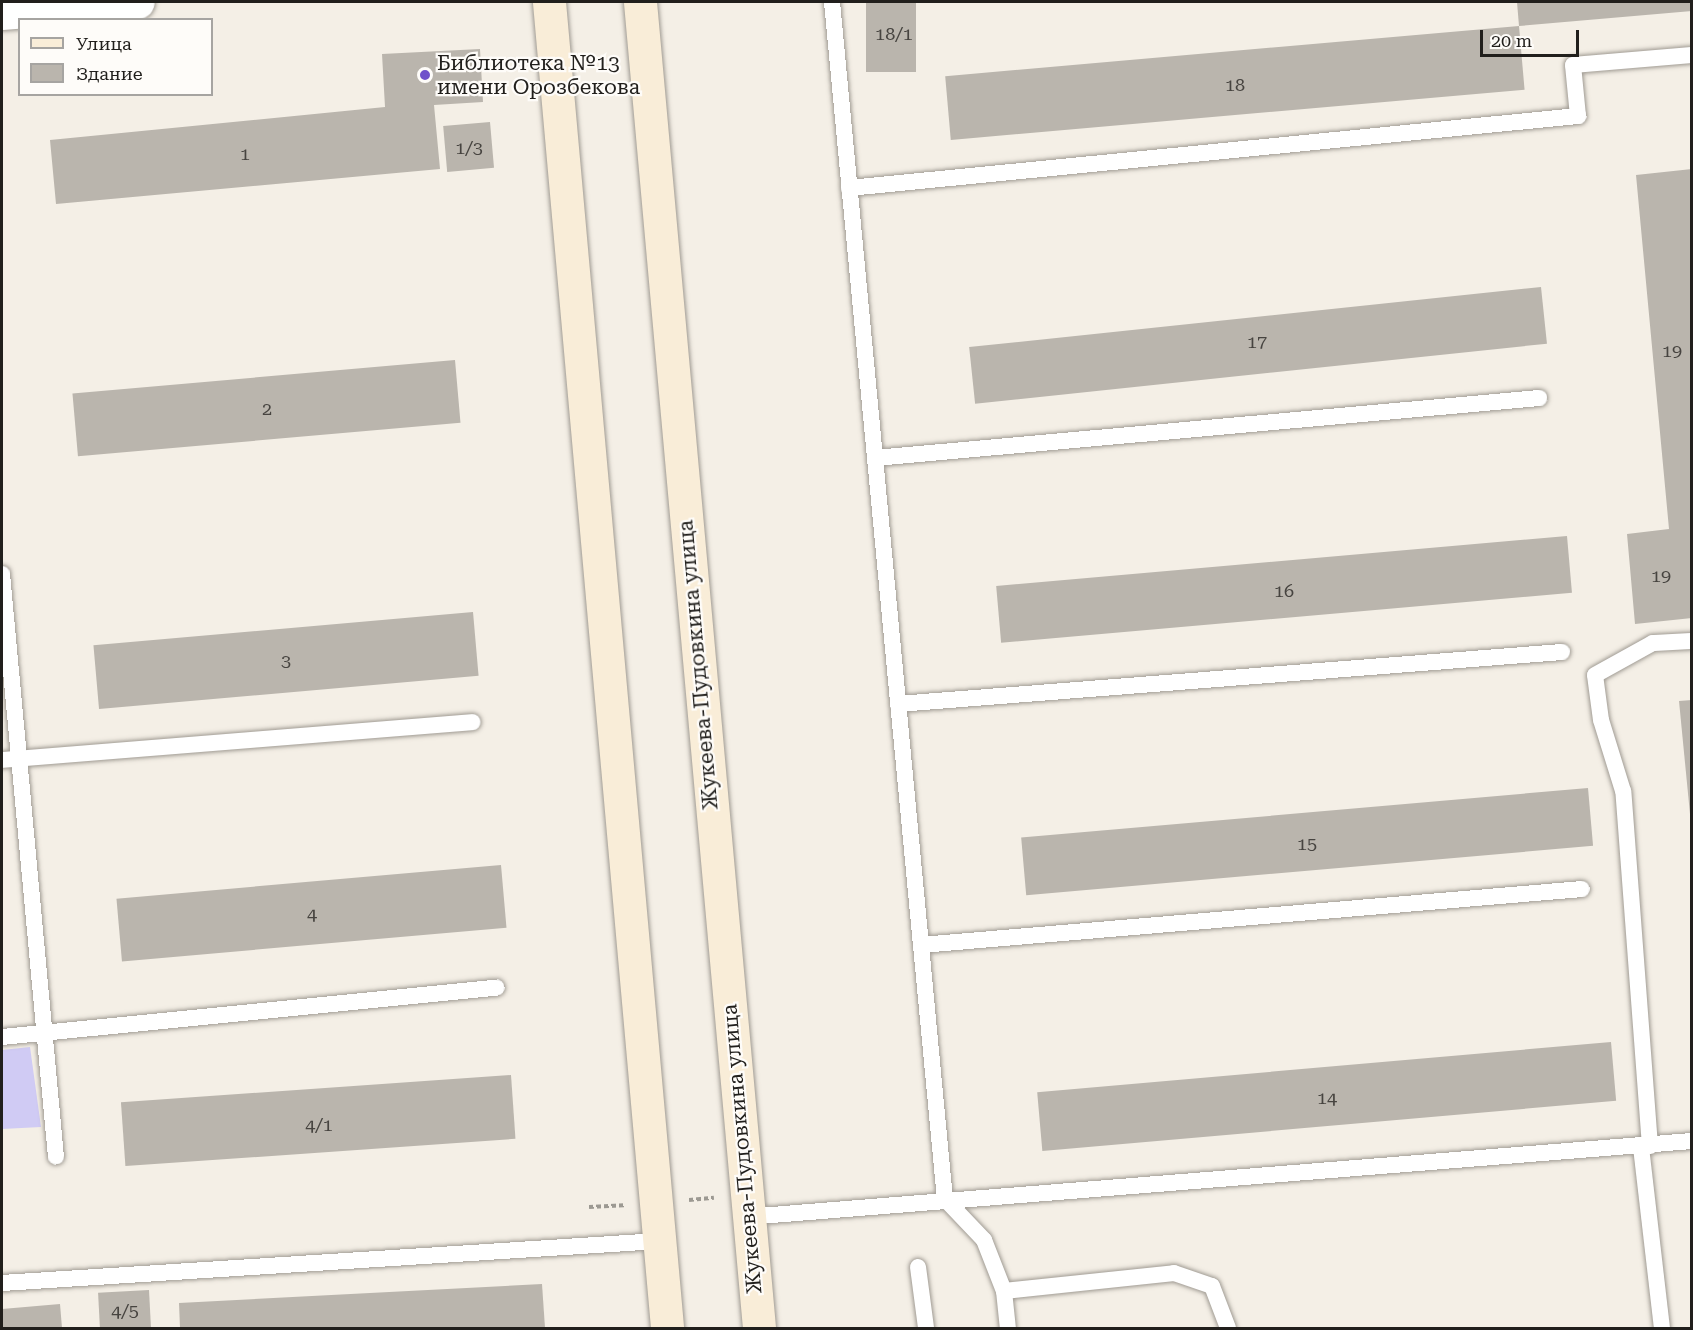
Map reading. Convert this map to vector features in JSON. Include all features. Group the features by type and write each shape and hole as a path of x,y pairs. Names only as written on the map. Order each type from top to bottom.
{"main road":[{"path":"549,2 667,1329"},
{"name":"Жукеева-Пудовкина улица","path":"640,2 747,1217 759,1329"}],"street":[{"path":"2,13 138,2"}],"lane":[{"path":"832,2 945,1199 984,1240 1004,1291 1008,1329"},
{"path":"849,188 1578,116 1573,65 1692,55"},
{"path":"875,458 1539,398"},
{"path":"2,574 56,1157"},
{"path":"1662,1329 1646,1146 1623,792 1601,720 1595,675 1653,644 1692,641"},
{"path":"898,704 1563,652"},
{"path":"2,760 472,722"},
{"path":"921,945 1582,889"},
{"path":"2,1037 497,988"},
{"path":"747,1217 945,1199 1692,1141"},
{"path":"2,1283 658,1241"},
{"path":"918,1267 926,1329"},
{"path":"1004,1291 1173,1273 1212,1286 1228,1329"}],"shaded area":[{"path":"30,1047 41,1127 2,1129 2,1050"}],"building":[{"path":"866,2 916,2 916,72 866,72"},
{"path":"1517,2 1692,2 1692,11 1519,26"},
{"path":"1519,26 1525,90 951,140 945,76"},
{"path":"480,49 483,102 434,105 440,169 56,204 50,140 385,107 382,54"},
{"path":"490,122 494,168 447,172 443,126"},
{"path":"1692,169 1692,618 1635,624 1627,534 1669,529 1636,175"},
{"path":"1541,287 1547,344 975,404 969,347"},
{"path":"455,360 460,423 78,456 72,393"},
{"path":"1567,536 1572,593 1001,643 996,586"},
{"path":"473,612 479,676 99,709 93,645"},
{"path":"1692,700 1692,814 1690,814 1679,701"},
{"path":"1588,788 1593,846 1026,895 1021,838"},
{"path":"501,865 506,928 122,961 116,899"},
{"path":"1611,1042 1616,1101 1042,1151 1037,1092"},
{"path":"511,1075 515,1139 125,1166 121,1102"},
{"path":"542,1284 545,1328 180,1328 179,1303"},
{"path":"149,1290 151,1328 100,1328 98,1293"},
{"path":"60,1304 62,1328 2,1328 2,1309"}],"place":[{"name":"Библиотека №13 имени Орозбекова","path":"425,75"}]}
